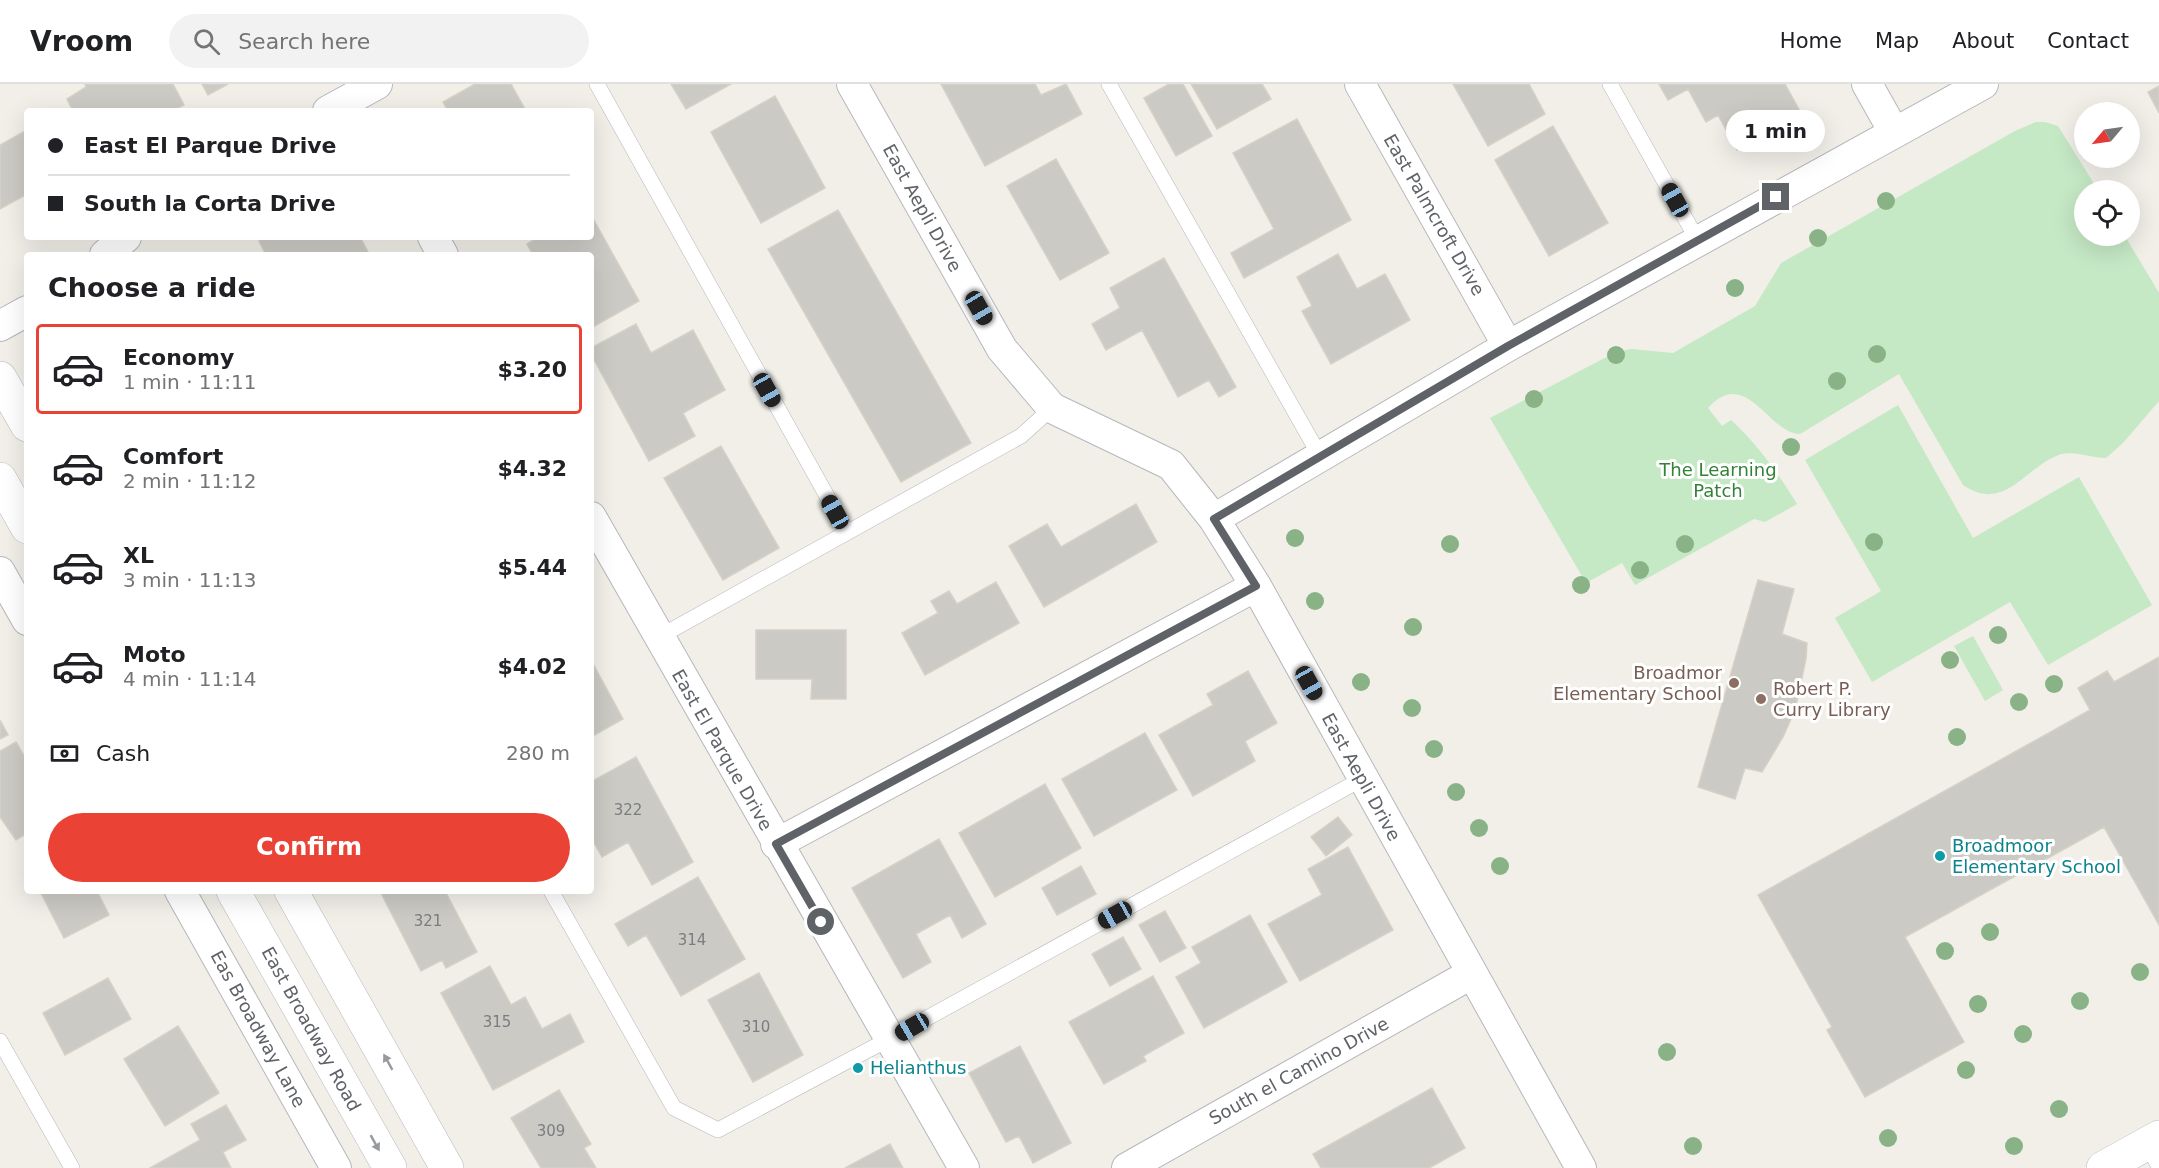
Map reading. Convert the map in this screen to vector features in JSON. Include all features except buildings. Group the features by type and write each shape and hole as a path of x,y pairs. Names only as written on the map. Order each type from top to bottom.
{"main road":[{"path":"0,378 24,420"},
{"path":"0,479 24,522"},
{"name":"East Broadway Road","path":"235,894 390,1168"},
{"path":"293,894 447,1168"},
{"path":"2103,1168 2155,1149"}],"street":[{"name":"East Aepli Drive","path":"852,84 1002,349 1052,408 1171,465 1214,519 1256,586 1581,1168"},
{"name":"East Palmcroft Drive","path":"1360,84 1508,346"},
{"path":"1867,84 1894,132"},
{"path":"1214,519 1508,346 1983,84"},
{"path":"108,252 122,240"},
{"path":"0,327 24,313"},
{"name":"East El Parque Drive","path":"594,522 963,1168"},
{"path":"776,844 1256,586"},
{"path":"4,588 24,616"},
{"name":"Eas Broadway Lane","path":"182,894 336,1168"},
{"name":"South el Camino Drive","path":"1127,1168 1471,974"}],"lane":[{"path":"597,84 847,532"},
{"path":"1109,84 1320,456"},
{"path":"1610,84 1698,241"},
{"path":"658,637 1021,436 1052,408"},
{"path":"553,894 674,1108 718,1130 889,1040 1362,779"},
{"path":"0,1041 72,1168"}],"green space":[{"name":"The Learning Patch","path":"2036,122 2058,126 2074,152 2074,168 2084,168 2092,180 2074,180 2074,246 2131,246 2159,293 2159,401 2123,443 2106,458 2073,453 2060,454 2011,487 1990,494 1977,492 1963,485 1899,374 1800,434 1789,431 1778,424 1746,397 1734,394 1722,397 1708,408 1722,426 1731,420 1750,439 1775,470 1797,504 1765,522 1754,519 1635,585 1622,563 1586,583 1490,418 1616,352 1631,349 1673,353 1755,306 1781,263 2015,131"},
{"path":"1898,405 1973,538 2079,477 2152,605 2048,665 2010,602 1872,682 1835,618 1881,591 1805,460"},
{"path":"1973,636 2003,690 1985,701 1954,646"}],"place":[{"name":"Broadmor Elementary School","path":"1734,683"},
{"name":"Robert P. Curry Library","path":"1761,699"},
{"name":"Broadmoor Elementary School","path":"1940,856"},
{"name":"Helianthus","path":"858,1068"}],"route":[{"path":"821,922 776,844 1256,586 1214,519 1508,346 1776,197"}]}
